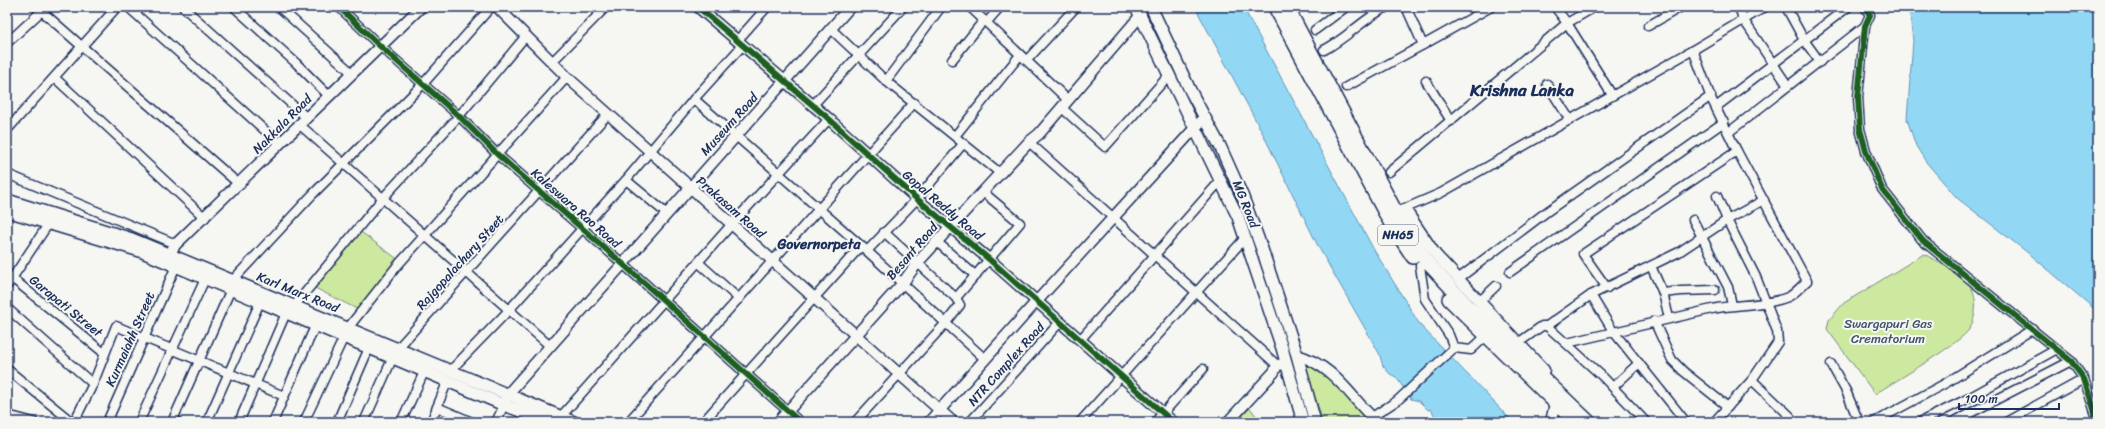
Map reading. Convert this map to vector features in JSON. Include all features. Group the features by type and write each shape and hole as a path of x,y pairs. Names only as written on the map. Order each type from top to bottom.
{"highway":[{"path":"1270,7 1282,21"},
{"name":"NH65","path":"1275,7 1396,212 1402,242 1420,266 1486,336 1575,422"},
{"name":"NH65","path":"1287,7 1415,246 1446,284 1589,422"}],"main road":[{"name":"MG Road","path":"1150,7 1220,146 1242,195 1262,249 1297,355 1314,422"},
{"name":"MG Road","path":"1138,11 1222,180 1238,217 1282,365 1303,422"},
{"name":"Karl Marx Road","path":"7,200 132,239 170,253 260,302 316,324 346,332 369,348 395,352 424,370 450,375"},
{"name":"Karl Marx Road","path":"7,211 119,243 170,253"},
{"name":"Karl Marx Road","path":"170,253 176,266 205,279 231,285 295,305 346,332 506,400 558,419 574,422"},
{"name":"Karl Marx Road","path":"506,400 530,418 550,422"}],"street":[{"path":"7,130 117,7"},
{"path":"128,7 280,144"},
{"path":"183,7 303,122 343,164 550,346"},
{"path":"234,7 296,63 328,96"},
{"path":"279,7 352,73"},
{"name":"Kaleswara Rao Road","path":"339,7 380,46 459,116 498,155 705,336 800,422"},
{"name":"Nakkala Road","path":"170,253 328,96 421,7"},
{"path":"172,422 231,285 343,164 423,84 491,7"},
{"name":"Prakasam Road","path":"497,7 551,63 953,422"},
{"path":"551,63 606,7"},
{"name":"Gopal Reddy Road","path":"698,7 828,119 917,199 990,260 1120,377 1173,422"},
{"path":"430,422 450,375 626,180 740,43 767,7"},
{"name":"Museum Road","path":"506,400 550,346 850,7"},
{"path":"812,106 903,7"},
{"path":"886,81 941,7"},
{"path":"970,7 1023,58 1105,147 1170,74"},
{"path":"952,60 985,21 1000,7"},
{"path":"955,136 1023,58 1076,7"},
{"path":"1315,30 1346,7"},
{"path":"1324,50 1339,42 1376,12 1387,7"},
{"path":"1406,7 1423,45"},
{"path":"1346,87 1491,7"},
{"path":"1555,7 1567,23 1612,96"},
{"path":"1389,172 1451,122 1567,23 1595,7"},
{"path":"1648,26 1681,7"},
{"path":"1739,7 1743,19 1772,65 1788,86"},
{"path":"1597,422 1518,343 1396,212 1442,193 1693,50 1765,7"},
{"path":"1786,7 1804,40 1820,62"},
{"path":"1716,107 1848,7"},
{"path":"1865,7 1870,15 1865,26 1858,97 1860,129 1866,151 1882,189 1923,241 2072,361 2084,379 2098,421"},
{"path":"7,43 42,8 240,185"},
{"name":"Besant Road","path":"778,422 902,284 918,262 1065,104 1138,11"},
{"path":"1729,132 1865,26"},
{"path":"831,29 886,81 1000,173"},
{"path":"295,305 382,199 459,116 525,37"},
{"path":"1566,344 1654,321 1732,305 1765,302 1789,296 1807,281 1737,150 1711,96 1693,50"},
{"path":"304,422 346,332 397,266 567,77"},
{"path":"55,78 205,218"},
{"path":"1426,81 1451,122"},
{"path":"1547,84 1570,120"},
{"path":"1458,279 1545,213 1711,96"},
{"path":"694,99 779,173 985,359"},
{"path":"628,422 914,103"},
{"name":"Rajgopalachary Steet","path":"364,422 395,352 540,192 608,114"},
{"path":"929,422 1194,126 1205,117"},
{"path":"558,419 828,119"},
{"path":"1510,272 1724,122"},
{"path":"1029,142 1196,292 1282,365 1228,422"},
{"path":"703,422 814,298 917,199 963,144"},
{"path":"1607,288 1583,254 1737,150"},
{"path":"7,174 170,253"},
{"path":"626,180 667,214"},
{"path":"1080,340 1222,180"},
{"path":"956,298 1020,223 983,192"},
{"path":"1714,422 1752,380 1778,342 1777,332 1756,277 1727,220 1717,196"},
{"path":"1518,343 1542,326 1547,326 1591,295 1679,252 1727,220 1764,200"},
{"path":"1693,220 1728,287 1732,305"},
{"path":"7,286 49,223"},
{"path":"855,422 945,324 960,305 956,298 884,232"},
{"path":"1080,422 1245,238"},
{"path":"937,242 976,276"},
{"path":"699,262 739,299"},
{"name":"Kurmaiahh Street","path":"108,422 176,266"},
{"path":"1420,266 1425,299 1449,335 1452,351"},
{"path":"1651,266 1663,293 1669,318"},
{"name":"Garapati Street","path":"12,278 104,353"},
{"path":"139,422 205,279"},
{"path":"1479,302 1496,286"},
{"path":"1663,293 1715,290"},
{"path":"1591,295 1614,331 1686,422"},
{"path":"207,422 260,302"},
{"path":"7,308 93,384"},
{"path":"239,422 286,312"},
{"path":"1654,321 1672,360 1682,371 1728,407"},
{"name":"NTR Complex Road","path":"970,422 1060,322"},
{"path":"272,422 316,324"},
{"path":"7,369 73,422 93,384 104,353 116,326 199,359 284,396"},
{"path":"1547,326 1613,387 1646,422"},
{"path":"1874,422 1946,383 2033,329"},
{"path":"1297,355 1306,358 1329,372 1347,388 1371,420 1398,400 1452,351 1471,350 1486,336"},
{"path":"337,422 369,348"},
{"path":"1920,422 2057,350"},
{"path":"1953,422 2072,361"},
{"path":"1613,387 1639,363"},
{"path":"1831,364 1846,391 1859,422"},
{"path":"1155,422 1203,369"},
{"path":"401,422 424,370"},
{"path":"2006,422 2084,379"},
{"path":"1752,380 1790,416"},
{"path":"496,422 506,400"},
{"path":"1551,422 1555,403"},
{"path":"437,407 472,422"},
{"path":"7,415 34,422"}],"green space":[{"path":"361,232 400,261 357,309 315,288"},
{"name":"Swargapuri Gas Crematorium","path":"1924,254 1957,274 1971,287 1975,296 1975,313 1972,324 1965,334 1955,343 1875,394 1827,329 1829,320 1844,303"},
{"path":"1304,362 1327,378 1364,414 1355,422 1323,422"},
{"path":"1250,408 1261,422 1236,422"}],"water":[{"path":"1195,7 1243,7 1374,250 1420,325 1513,422 1438,422 1431,409 1428,410 1419,401 1411,399 1396,377 1390,374 1383,366 1379,353 1319,248 1262,132"},
{"path":"1909,7 2098,7 2098,312 2032,256 1957,198 1926,162 1916,146 1907,119 1913,41"}],"cycle path":[{"path":"339,7 380,46 459,116 498,155 800,422"},
{"path":"698,7 829,119 917,199 990,260 1173,422"},
{"path":"1865,7 1870,15 1865,26 1858,97 1860,129 1866,151 1882,189 1923,241 2071,361 2084,379 2098,421"}],"district":[{"name":"Krishna Lanka","path":"1522,90"},
{"name":"Governorpeta","path":"819,244"}]}
